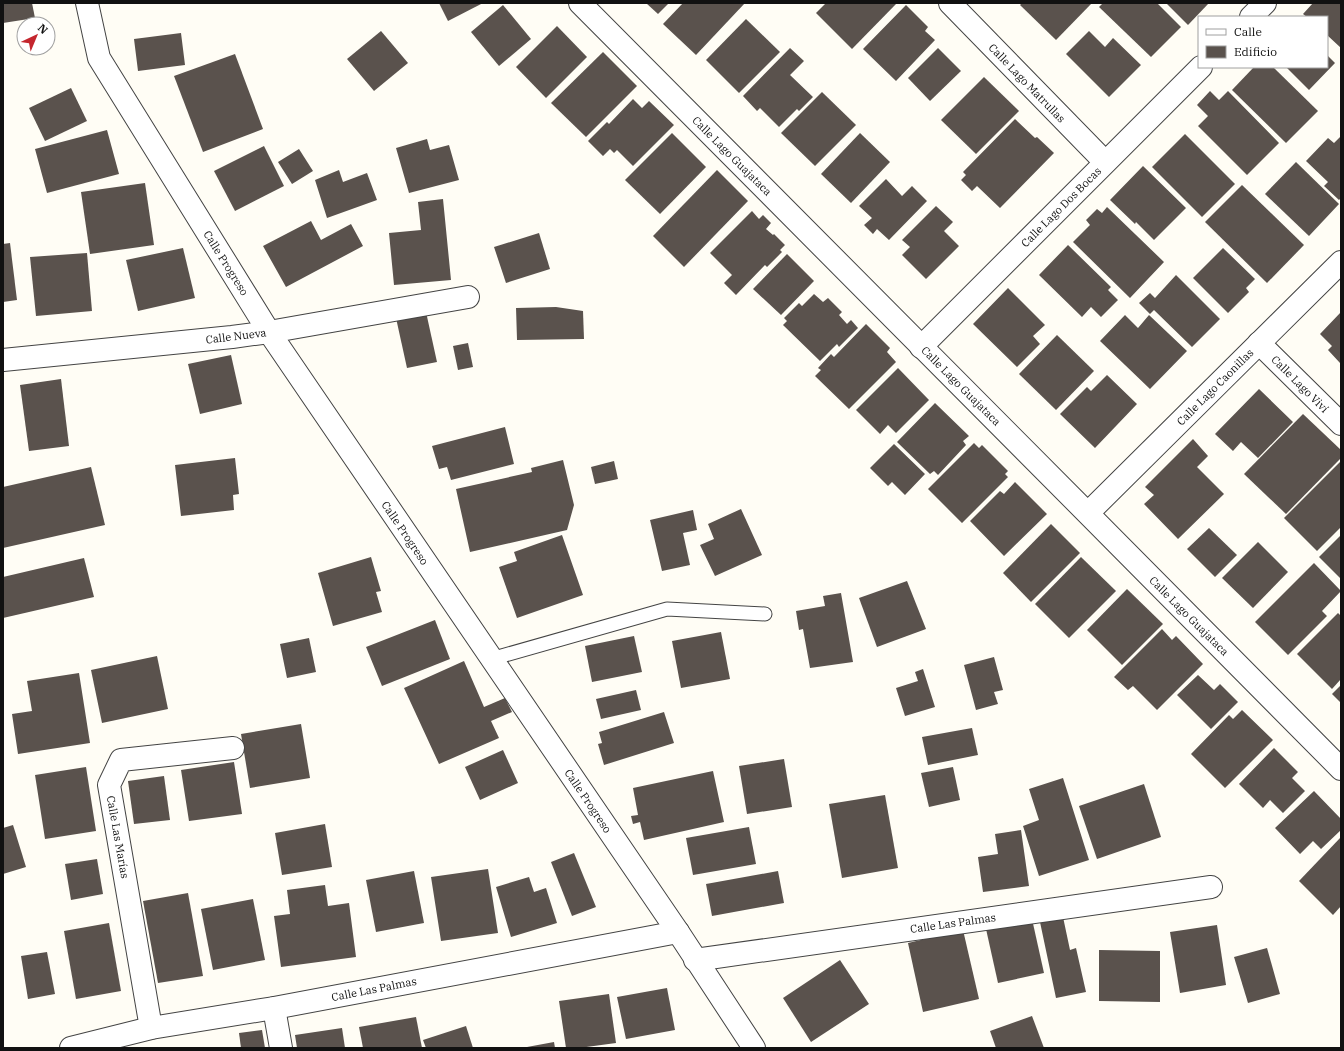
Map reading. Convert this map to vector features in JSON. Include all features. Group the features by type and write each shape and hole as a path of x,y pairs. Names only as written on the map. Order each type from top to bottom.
{"street":[{"name":"Calle Progreso","path":"87,3 99,58 269,332 678,932 754,1048"},
{"name":"Calle Lago Guajataca","path":"580,3 1341,769"},
{"name":"Calle Lago Matrullas","path":"950,3 1105,162"},
{"path":"1252,16 1266,3"},
{"name":"Calle Lago Dos Bocas","path":"921,346 1200,68"},
{"name":"Calle Lago Caonillas","path":"1088,513 1341,262"},
{"name":"Calle Nueva","path":"3,360 269,332 468,297"},
{"name":"Calle Lago Viví","path":"1260,343 1341,424"},
{"name":"Calle Las Marías","path":"151,1028 109,785 121,760 233,748"},
{"name":"Calle Las Palmas","path":"695,960 1211,887"},
{"name":"Calle Las Palmas","path":"71,1048 151,1028 274,1008 678,932"},
{"path":"274,1008 281,1048"}],"lane":[{"path":"491,659 667,609 766,614"}],"building":[{"path":"3,3 32,3 35,16 16,16 16,21 3,23"},
{"path":"439,3 483,3 448,21"},
{"path":"646,3 669,3 658,14"},
{"path":"683,3 745,3 696,55 663,24"},
{"path":"826,3 897,3 852,49 816,13"},
{"path":"1022,3 1092,3 1056,40 1020,5"},
{"path":"1103,3 1157,3 1181,27 1151,57 1099,7"},
{"path":"1166,3 1209,3 1188,25"},
{"path":"1313,3 1341,3 1341,48 1328,36 1328,16 1306,16 1303,14"},
{"path":"503,5 531,39 499,66 471,32"},
{"path":"906,5 928,27 925,31 935,40 896,81 863,49"},
{"path":"746,19 780,52 739,93 706,60"},
{"path":"557,26 587,57 546,98 516,67"},
{"path":"381,31 408,63 374,91 347,59"},
{"path":"1089,31 1105,47 1113,38 1141,65 1109,97 1066,54"},
{"path":"181,33 185,65 138,71 134,39"},
{"path":"790,48 804,61 790,75 813,97 799,111 797,109 779,127 760,108 757,111 743,96"},
{"path":"938,48 961,71 930,101 908,78"},
{"path":"603,52 637,86 586,137 551,103"},
{"path":"235,54 263,129 203,152 174,76"},
{"path":"1328,56 1335,63 1309,90 1287,68 1328,68"},
{"path":"1253,68 1274,68 1318,111 1286,143 1232,90"},
{"path":"984,77 1019,111 976,154 941,120"},
{"path":"71,88 87,121 45,141 29,108"},
{"path":"1210,91 1219,100 1228,91 1279,143 1247,175 1198,126 1208,116 1197,105"},
{"path":"822,92 856,125 815,166 781,133"},
{"path":"633,99 642,108 649,101 674,125 633,166 617,150 614,153 610,149 603,156 588,141 607,122 609,124"},
{"path":"1015,119 1054,153 1000,208 977,186 972,191 961,180 966,175 963,172"},
{"path":"107,130 119,174 47,193 35,149"},
{"path":"672,133 706,167 660,214 625,180"},
{"path":"860,133 890,162 851,203 821,174"},
{"path":"1185,134 1235,184 1202,217 1152,167"},
{"path":"1341,136 1341,198 1339,200 1324,186 1328,182 1306,161 1328,138 1334,143"},
{"path":"427,139 430,150 449,145 459,180 409,193 396,148"},
{"path":"264,146 284,186 235,211 214,171"},
{"path":"299,149 313,171 292,184 278,162"},
{"path":"1296,162 1339,204 1309,236 1265,194"},
{"path":"1143,166 1186,208 1154,240 1136,222 1135,224 1110,200"},
{"path":"339,170 343,182 367,173 377,200 327,218 315,180"},
{"path":"717,170 748,201 684,267 653,236"},
{"path":"886,179 902,196 912,186 927,201 889,240 877,229 873,234 864,225 872,218 859,206"},
{"path":"145,183 154,245 90,254 81,192"},
{"path":"1242,185 1304,245 1267,283 1205,222"},
{"path":"443,199 451,280 394,285 389,233 421,230 418,202"},
{"path":"936,206 953,222 944,231 959,246 926,279 902,255 910,247 902,240"},
{"path":"1107,207 1164,262 1130,298 1073,242 1090,225 1086,220 1097,209 1102,213"},
{"path":"752,211 759,219 763,215 771,223 766,229 773,235 774,234 785,245 780,250 782,252 767,267 765,265 736,295 724,283 732,275 710,253"},
{"path":"311,221 321,240 351,224 363,246 286,287 263,246"},
{"path":"539,233 550,269 506,283 494,247"},
{"path":"10,243 17,300 3,302 3,244"},
{"path":"1068,245 1111,287 1108,290 1118,300 1101,317 1091,307 1082,317 1039,275"},
{"path":"183,248 195,298 138,311 126,260"},
{"path":"1223,248 1255,279 1246,288 1249,292 1228,313 1193,278"},
{"path":"87,253 92,311 36,316 30,257"},
{"path":"787,254 814,281 781,315 753,289"},
{"path":"1176,275 1220,319 1192,347 1154,310 1150,314 1139,303 1150,293 1155,298"},
{"path":"1008,288 1045,325 1033,336 1040,344 1017,367 973,324"},
{"path":"814,294 823,302 828,298 842,312 839,315 847,324 851,320 858,328 839,347 837,344 820,361 783,325 787,321 784,318 799,303 802,306"},
{"path":"556,307 583,311 584,339 517,340 516,308"},
{"path":"426,312 437,362 407,368 396,318"},
{"path":"1341,312 1340,363 1328,350 1332,346 1320,334"},
{"path":"1125,315 1138,328 1149,315 1187,351 1150,389 1100,341"},
{"path":"866,324 890,348 887,352 896,362 849,409 815,376 821,370 818,368 831,354 834,357"},
{"path":"1057,335 1094,371 1056,410 1019,374"},
{"path":"468,343 473,367 458,370 453,346"},
{"path":"231,355 242,404 200,414 188,364"},
{"path":"898,368 929,400 896,433 888,425 880,434 856,410"},
{"path":"1107,375 1137,404 1095,448 1060,414 1087,387 1091,391"},
{"path":"61,379 69,446 29,451 20,385"},
{"path":"1259,389 1293,422 1258,458 1241,442 1233,451 1215,434"},
{"path":"935,403 969,436 963,441 966,445 938,475 934,471 930,474 897,442"},
{"path":"1303,414 1341,450 1341,458 1286,514 1244,474"},
{"path":"505,427 514,464 451,480 447,467 439,469 432,446"},
{"path":"1193,439 1208,456 1197,467 1224,494 1178,539 1144,504 1154,495 1145,487"},
{"path":"974,443 979,448 982,445 1008,471 1005,474 1008,477 962,523 928,489"},
{"path":"894,444 925,474 905,495 892,482 888,486 870,468"},
{"path":"235,458 239,494 233,495 234,510 181,516 175,465"},
{"path":"563,460 574,505 567,530 470,552 456,489 532,472 531,468"},
{"path":"614,461 618,479 595,484 591,467"},
{"path":"1341,461 1341,527 1317,551 1284,518"},
{"path":"91,467 105,525 3,548 3,487"},
{"path":"1015,482 1047,514 1004,556 970,521 1000,491 1004,494"},
{"path":"741,509 762,555 715,576 700,545 714,539 708,524"},
{"path":"693,510 697,530 683,533 690,565 662,571 650,520"},
{"path":"1051,524 1080,553 1031,602 1003,573"},
{"path":"1209,528 1237,555 1215,577 1187,549"},
{"path":"562,535 583,595 517,618 499,567 517,561 514,552"},
{"path":"1341,535 1341,579 1319,557"},
{"path":"1258,542 1288,572 1253,608 1222,578"},
{"path":"371,557 381,591 376,592 382,612 333,626 318,573"},
{"path":"1081,557 1116,591 1069,638 1035,604"},
{"path":"84,558 94,597 3,618 3,577"},
{"path":"1314,563 1341,591 1322,611 1327,616 1288,655 1255,622"},
{"path":"907,581 926,629 877,647 859,598"},
{"path":"1127,589 1163,624 1122,665 1087,630"},
{"path":"841,593 853,662 810,668 803,629 799,630 796,611 825,606 823,596"},
{"path":"1338,613 1341,616 1341,679 1332,689 1297,654"},
{"path":"435,620 450,659 382,686 366,647"},
{"path":"1162,629 1172,640 1176,636 1203,664 1157,710 1133,686 1128,690 1114,677"},
{"path":"721,632 730,679 681,688 672,641"},
{"path":"634,636 642,672 592,682 585,646"},
{"path":"309,638 316,672 287,678 280,644"},
{"path":"157,656 168,709 102,723 91,670"},
{"path":"994,657 1003,690 994,692 998,704 976,710 964,665"},
{"path":"464,661 484,707 505,698 512,712 491,721 499,738 439,764 404,688"},
{"path":"923,669 935,707 905,716 896,688 918,681 915,672"},
{"path":"79,673 90,743 18,754 12,714 32,711 27,681"},
{"path":"1198,675 1214,690 1220,684 1238,702 1211,729 1177,695"},
{"path":"1341,685 1341,703 1332,694"},
{"path":"636,690 641,710 601,719 596,699"},
{"path":"1242,710 1273,740 1225,788 1191,754 1229,715 1233,719"},
{"path":"664,712 674,743 604,765 598,744 602,743 599,732"},
{"path":"301,724 310,778 250,788 241,734"},
{"path":"972,728 978,755 928,765 922,737"},
{"path":"1274,748 1298,772 1292,778 1305,791 1283,813 1270,800 1263,808 1239,784"},
{"path":"503,750 518,783 480,800 465,767"},
{"path":"784,759 792,807 747,814 739,766"},
{"path":"234,762 242,814 189,821 181,770"},
{"path":"86,767 96,831 45,839 35,775"},
{"path":"953,767 960,800 929,807 921,773"},
{"path":"713,771 724,822 644,840 640,822 633,824 631,816 638,815 633,788"},
{"path":"164,776 170,820 134,824 128,781"},
{"path":"1063,778 1089,860 1039,876 1023,826 1039,820 1029,789"},
{"path":"1144,784 1161,837 1097,859 1079,806"},
{"path":"1314,791 1341,819 1341,830 1321,849 1313,841 1300,854 1275,828"},
{"path":"885,795 898,868 842,878 829,804"},
{"path":"325,824 332,867 282,875 275,833"},
{"path":"13,825 26,867 3,874 3,828"},
{"path":"749,827 756,864 693,875 686,838"},
{"path":"1021,830 1029,886 983,892 978,857 998,854 995,834"},
{"path":"1341,837 1341,906 1333,915 1299,881"},
{"path":"574,853 596,907 572,916 551,862"},
{"path":"97,859 103,894 71,900 65,864"},
{"path":"488,869 498,933 441,941 431,877"},
{"path":"414,871 424,923 376,932 366,880"},
{"path":"778,871 784,903 712,916 706,884"},
{"path":"529,877 534,892 546,888 557,923 511,937 496,887"},
{"path":"325,885 328,906 349,903 356,957 281,967 274,916 290,914 287,890"},
{"path":"188,893 203,976 158,983 143,901"},
{"path":"253,899 265,960 213,970 201,909"},
{"path":"1063,917 1070,950 1076,948 1086,992 1056,998 1040,922"},
{"path":"1032,919 1044,973 998,983 986,929"},
{"path":"109,923 121,991 76,999 64,931"},
{"path":"1217,925 1226,985 1180,993 1170,932"},
{"path":"963,930 979,999 923,1012 908,943"},
{"path":"1267,948 1280,994 1248,1003 1234,957"},
{"path":"1099,950 1160,951 1160,1002 1099,1001"},
{"path":"47,952 55,994 28,999 21,956"},
{"path":"840,960 869,1004 811,1042 783,998"},
{"path":"667,988 675,1030 626,1039 617,997"},
{"path":"609,994 616,1043 579,1048 566,1048 559,1001"},
{"path":"1032,1016 1044,1048 996,1048 990,1031"},
{"path":"416,1017 422,1048 363,1048 359,1027"},
{"path":"466,1026 473,1048 426,1048 423,1040"},
{"path":"342,1028 345,1048 297,1048 295,1035"},
{"path":"262,1030 265,1048 241,1048 239,1033"},
{"path":"554,1042 555,1048 527,1048 527,1047"}]}
